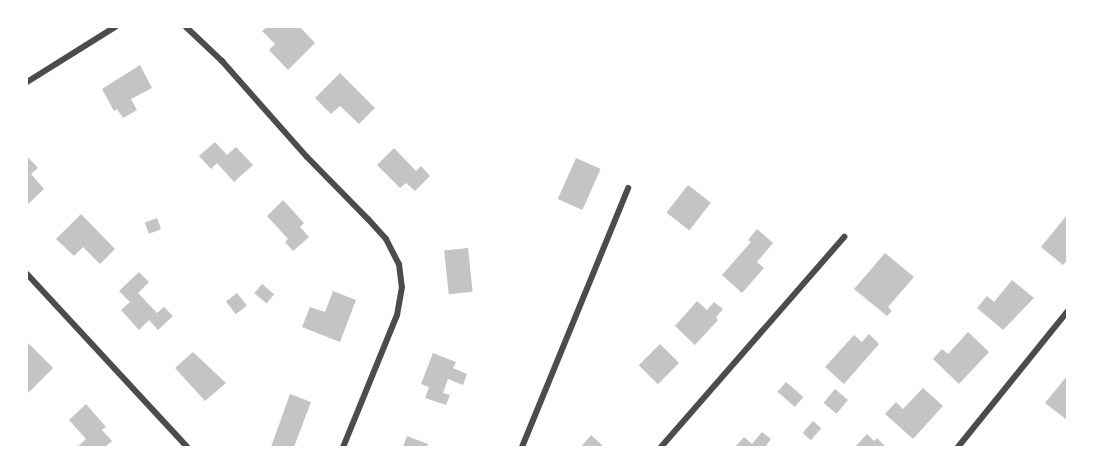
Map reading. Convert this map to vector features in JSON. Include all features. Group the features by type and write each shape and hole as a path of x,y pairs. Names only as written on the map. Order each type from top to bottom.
{"street":[{"path":"27,82 115,27"},
{"path":"186,27 222,61 308,157 386,239 399,264 402,287 397,315 343,447"},
{"path":"522,447 628,188"},
{"path":"661,447 844,237"},
{"path":"27,274 187,447"},
{"path":"958,447 1067,312"}],"building":[{"path":"267,27 300,27 315,43 288,70 269,50 275,44 262,31"},
{"path":"140,65 152,88 131,99 137,110 123,118 117,109 114,111 102,89"},
{"path":"340,73 375,108 359,124 340,106 331,114 315,98"},
{"path":"215,142 227,155 236,147 253,165 234,182 217,163 211,169 199,156"},
{"path":"394,148 416,171 421,166 430,176 415,191 406,183 400,188 377,165"},
{"path":"27,156 38,168 31,174 44,189 28,204"},
{"path":"576,158 601,169 582,210 558,199"},
{"path":"688,185 711,203 689,230 666,213"},
{"path":"283,200 304,223 300,227 309,237 293,251 285,242 288,239 267,216"},
{"path":"81,214 115,249 100,264 83,247 74,256 56,239"},
{"path":"1067,215 1067,260 1063,265 1041,247"},
{"path":"157,218 161,229 149,234 145,222"},
{"path":"757,229 773,243 757,262 764,268 742,293 722,275 751,242 748,240"},
{"path":"468,248 473,292 449,294 444,251"},
{"path":"885,253 914,277 888,307 892,311 887,316 854,289"},
{"path":"139,272 149,282 138,293 157,313 164,307 173,316 158,330 149,320 139,330 121,310 130,302 119,291"},
{"path":"1012,280 1034,298 1003,330 977,308 987,296 994,302"},
{"path":"262,284 274,294 267,303 254,293"},
{"path":"333,291 356,300 340,342 302,327 310,307 325,312"},
{"path":"237,293 247,306 236,314 226,302"},
{"path":"697,301 707,310 714,302 723,309 716,317 718,320 695,345 675,326"},
{"path":"968,332 989,352 959,384 933,359 942,349 948,354"},
{"path":"869,334 879,344 844,384 825,367 854,335 862,342"},
{"path":"27,342 53,368 27,394"},
{"path":"660,344 679,363 658,384 639,365"},
{"path":"193,352 226,383 205,401 175,368"},
{"path":"433,353 456,362 453,368 467,374 463,385 448,379 443,393 450,395 446,405 425,398 429,387 421,384"},
{"path":"1067,376 1067,420 1045,403"},
{"path":"786,382 803,397 795,407 777,392"},
{"path":"923,388 943,406 913,439 885,414 896,402 903,409"},
{"path":"835,389 848,400 836,414 823,403"},
{"path":"290,394 311,402 294,447 271,447"},
{"path":"86,404 106,427 102,430 112,441 105,447 77,447 86,439 69,420"},
{"path":"813,421 821,428 811,440 803,433"},
{"path":"762,432 771,439 765,447 735,447 744,437 752,444"},
{"path":"867,434 874,441 877,438 886,447 855,447"},
{"path":"591,435 604,447 581,447"},
{"path":"407,436 428,444 427,447 403,447"}]}
